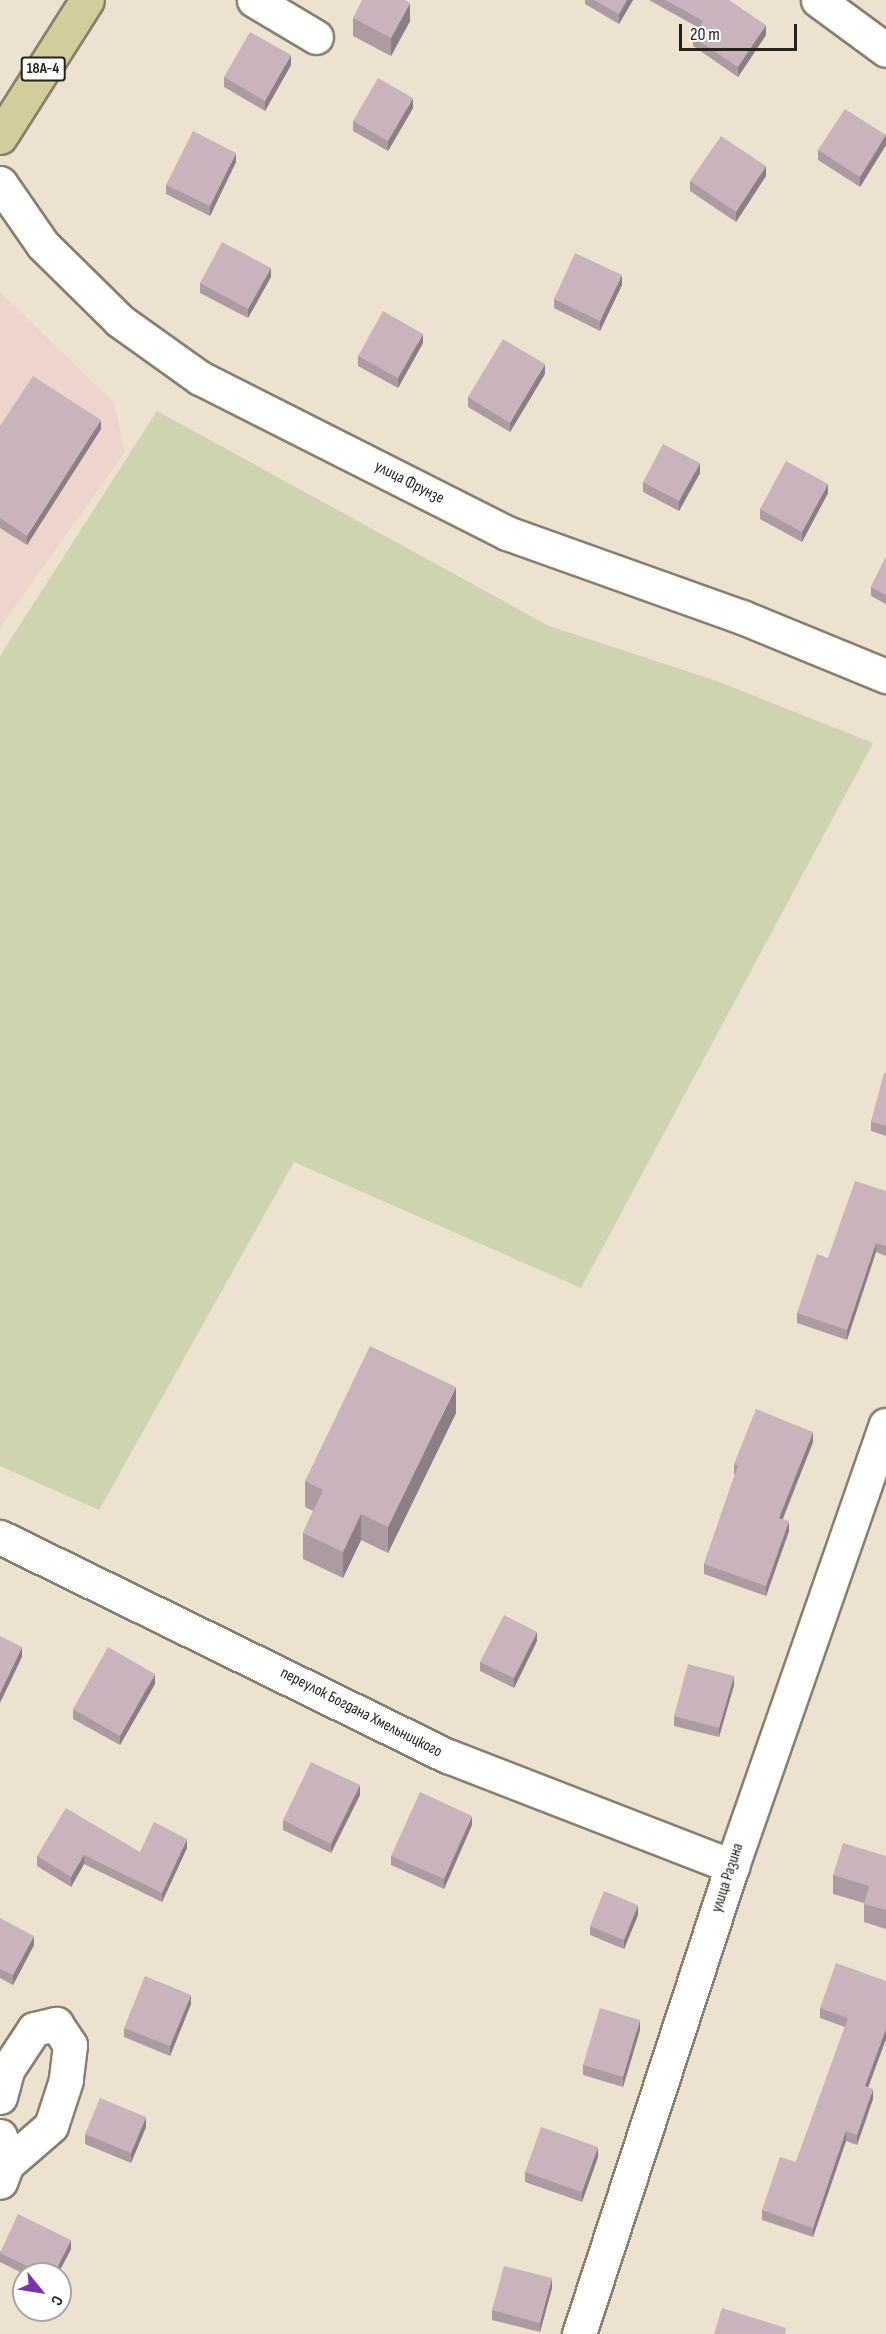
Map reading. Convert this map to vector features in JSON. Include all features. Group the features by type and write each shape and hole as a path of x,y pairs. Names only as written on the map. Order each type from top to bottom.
{"main road":[{"name":"18А-4","path":"0,137 87,0"}],"street":[{"path":"255,0 316,37"},
{"path":"818,0 886,50"},
{"name":"улица Фрунзе","path":"0,183 43,245 120,321 200,378 507,533 742,616 886,676"},
{"name":"улица Разина","path":"579,2334 732,1866 886,1425"},
{"name":"переулок Богдана Хмельницкого","path":"0,1537 448,1756 732,1866"},
{"path":"0,2097 6,2070 34,2029 56,2025 70,2044 66,2080 51,2126 2,2161"}],"shaded area":[{"path":"0,292 114,402 125,452 0,628"}],"green space":[{"path":"157,411 549,626 717,681 873,743 581,1288 294,1162 99,1510 0,1466 0,656"}],"building":[{"path":"362,0 405,0 410,3 391,38 353,18"},
{"path":"594,0 627,0 619,14"},
{"path":"666,0 729,0 766,25 738,67 693,37 703,21"},
{"path":"250,32 291,55 265,101 224,77"},
{"path":"378,78 413,98 388,141 353,121"},
{"path":"845,109 886,135 860,177 818,150"},
{"path":"193,131 236,153 210,206 166,185"},
{"path":"721,136 766,166 736,212 690,181"},
{"path":"222,242 271,268 248,309 200,283"},
{"path":"575,253 622,275 600,321 554,299"},
{"path":"383,311 423,334 398,378 358,356"},
{"path":"503,339 545,364 510,423 468,397"},
{"path":"33,376 101,420 27,536 0,518 0,426"},
{"path":"663,444 700,463 679,501 643,482"},
{"path":"786,461 828,484 802,532 760,509"},
{"path":"886,557 886,595 871,587"},
{"path":"884,1073 886,1073 886,1126 871,1122"},
{"path":"855,1181 886,1191 886,1246 876,1243 847,1330 797,1313 817,1254 828,1258"},
{"path":"370,1346 456,1387 388,1527 361,1514 343,1552 303,1533 323,1490 305,1481"},
{"path":"756,1409 813,1432 779,1518 789,1521 766,1586 704,1564 738,1466 734,1464"},
{"path":"504,1615 537,1632 514,1678 480,1662"},
{"path":"0,1636 22,1647 0,1693"},
{"path":"108,1647 155,1674 120,1736 73,1709"},
{"path":"688,1664 734,1676 719,1728 674,1716"},
{"path":"311,1762 360,1785 331,1844 283,1820"},
{"path":"420,1792 472,1816 444,1879 391,1856"},
{"path":"66,1808 140,1852 154,1822 187,1839 162,1893 84,1855 71,1877 37,1856"},
{"path":"843,1843 886,1856 886,1910 864,1904 869,1886 833,1875"},
{"path":"604,1891 638,1905 624,1940 590,1926"},
{"path":"0,1918 34,1936 13,1975 0,1969"},
{"path":"836,1963 886,1981 886,2029 865,2086 873,2089 857,2135 846,2131 813,2228 762,2210 780,2157 796,2162 848,2018 820,2008"},
{"path":"145,1976 191,1995 170,2046 124,2028"},
{"path":"600,2008 640,2020 623,2077 583,2065"},
{"path":"100,2098 146,2117 131,2153 85,2134"},
{"path":"541,2127 598,2147 582,2192 525,2172"},
{"path":"18,2214 71,2240 60,2262 19,2262 0,2253"},
{"path":"504,2266 552,2278 540,2323 492,2310"},
{"path":"722,2308 786,2328 785,2334 714,2334"}]}
